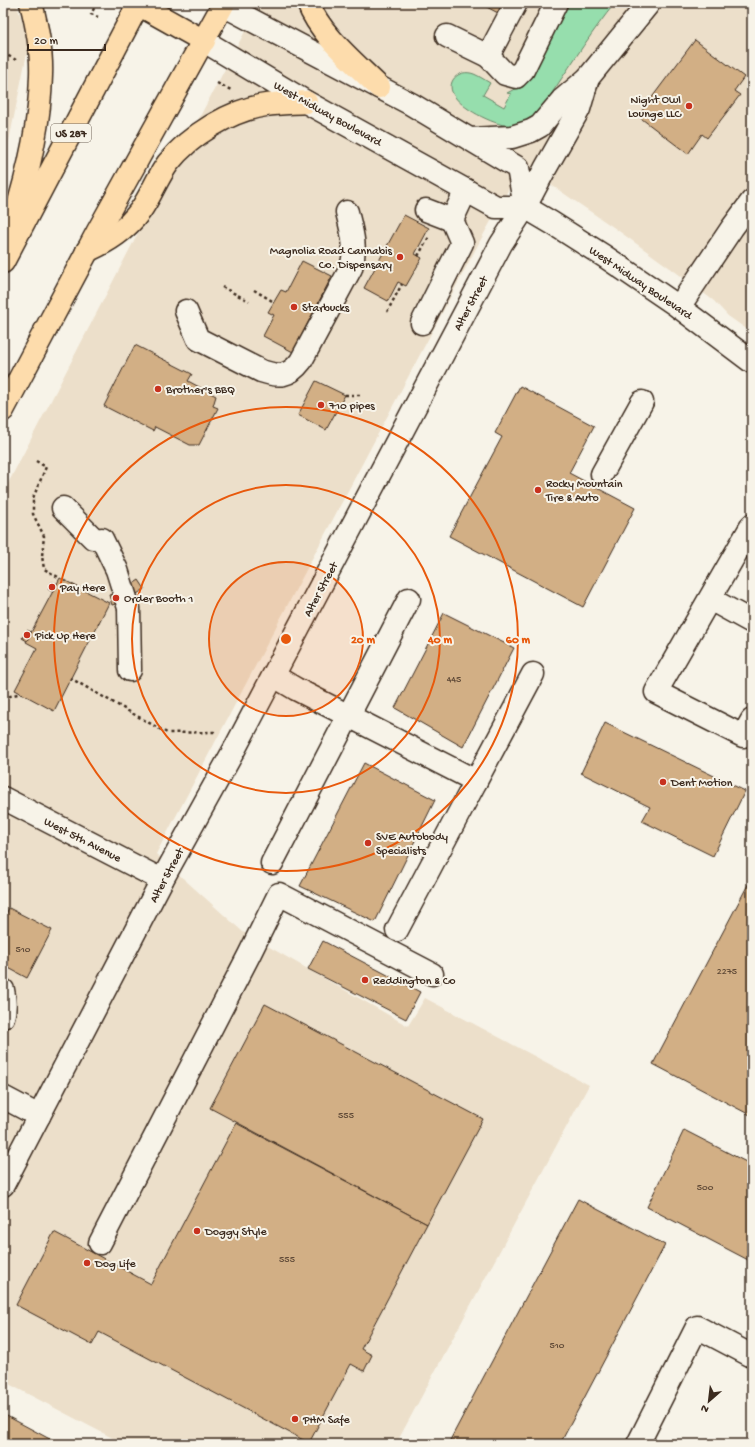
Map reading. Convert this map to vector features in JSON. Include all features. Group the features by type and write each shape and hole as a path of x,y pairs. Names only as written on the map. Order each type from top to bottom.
{"main road":[{"path":"3,254 27,174 39,106 41,75 40,50 31,3"},
{"name":"West Midway Boulevard","path":"138,3 204,41"},
{"name":"US 287","path":"3,262 138,3"},
{"path":"308,3 324,30 379,87"},
{"path":"3,410 87,251 204,41 222,4"},
{"path":"87,251 107,242 125,228 140,210 168,163 188,142 224,119 247,110 266,105 306,102"}],"street":[{"path":"488,56 516,3"},
{"path":"447,36 488,56 506,74 516,77 523,70 556,3"},
{"name":"Alter Street","path":"3,1185 162,880 274,676 499,249 525,207 579,109 588,78 649,3"},
{"path":"222,4 411,104 518,168 525,207"},
{"name":"West Midway Boulevard","path":"204,41 306,102 496,207 525,207 598,252 679,307 752,362"},
{"path":"470,139 512,137 531,131 540,126 562,100 588,78"},
{"path":"452,220 466,190"},
{"path":"679,307 752,201"},
{"path":"422,323 462,243 452,220 426,210"},
{"path":"186,311 198,339 261,371 271,374 288,374 295,369 301,361 352,263 354,239 347,212"},
{"path":"602,474 642,402"},
{"path":"63,508 98,538 117,570 129,608 130,670"},
{"path":"752,525 656,692 743,736 752,720"},
{"path":"272,863 409,599"},
{"path":"710,599 752,622"},
{"path":"397,930 533,674"},
{"path":"274,676 296,689 349,714 476,781"},
{"name":"West 5th Avenue","path":"3,798 162,880"},
{"path":"100,1243 279,894 432,974"},
{"path":"3,990 5,998 5,1012 3,1017"},
{"path":"3,1097 39,1116"},
{"path":"638,1444 697,1327 752,1356"}],"path":[{"path":"91,3 96,4 91,14 98,17"},
{"path":"3,53 19,61"},
{"path":"217,83 231,89"},
{"path":"418,256 430,235"},
{"path":"388,312 402,284"},
{"path":"222,288 248,301"},
{"path":"254,290 274,302"},
{"path":"345,395 363,395"},
{"path":"70,678 167,733 214,732 234,750"},
{"path":"3,698 21,693"}],"shaded area":[{"path":"3,3 16,3 27,35 27,53 3,170"},
{"path":"260,3 752,3 752,333 728,316 714,301 677,273 616,229 522,165 480,241 156,854 243,932 408,1026 425,998 589,1085 396,1444 124,1444 3,1381 3,493"}],"green space":[{"path":"567,3 615,3 591,34 536,117 527,122 507,126 482,117 459,102 452,92 452,82 458,75 468,73 476,75 490,83 483,95 504,107 511,94 507,93 522,85"}],"building":[{"path":"479,3 506,3 500,14"},
{"name":"Night Owl Lounge LLC","path":"695,40 744,77 734,91 740,95 707,138 702,134 688,154 638,116"},
{"name":"Magnolia Road Cannabis Co. Dispensary","path":"404,215 429,228 415,254 422,258 406,286 398,282 388,301 364,288"},
{"name":"Starbucks","path":"302,261 332,276 293,352 263,336 274,315 268,312 281,290 286,292"},
{"name":"Brother's BBQ","path":"135,345 192,374 188,381 216,396 213,406 218,408 199,445 190,445 155,427 153,431 104,406"},
{"name":"710 pipes","path":"316,381 345,395 326,430 298,415"},
{"name":"Rocky Mountain Tire & Auto","path":"520,386 594,426 569,473 635,508 583,607 449,536 502,437 495,433"},
{"path":"60,578 109,603 54,711 15,690 37,648 26,642"},
{"path":"139,580 145,589 135,595 130,586"},
{"name":"Pay Here","path":"52,582 57,584 53,592 48,589"},
{"name":"Order Booth 1","path":"116,593 122,602 112,605 109,595"},
{"path":"444,613 514,648 463,747 395,708"},
{"name":"Pick Up Here","path":"27,630 31,632 27,641 22,638"},
{"name":"Dent Motion","path":"605,723 745,791 713,856 642,821 650,807 581,773"},
{"name":"SVE Autobody Specialists","path":"364,763 435,800 375,922 300,886"},
{"path":"752,877 752,1116 653,1064"},
{"path":"9,908 52,930 27,978 3,965 3,920"},
{"name":"Reddington & Co","path":"323,941 420,992 406,1019 308,969"},
{"path":"265,1004 483,1119 427,1224 210,1108"},
{"path":"236,1123 427,1224 361,1349 372,1355 364,1371 351,1364 309,1443 99,1332 92,1345 16,1305 54,1232 151,1284"},
{"path":"684,1130 752,1165 752,1262 647,1207"},
{"path":"578,1199 665,1245 560,1444 448,1444"},
{"path":"5,1415 59,1444 3,1444 3,1419"}],"place":[{"name":"Night Owl Lounge LLC","path":"689,106"},
{"name":"Magnolia Road Cannabis Co. Dispensary","path":"400,257"},
{"name":"Starbucks","path":"294,307"},
{"name":"Brother's BBQ","path":"158,389"},
{"name":"710 pipes","path":"321,405"},
{"name":"Rocky Mountain Tire & Auto","path":"538,490"},
{"name":"Pay Here","path":"52,587"},
{"name":"Order Booth 1","path":"116,598"},
{"name":"Pick Up Here","path":"27,635"},
{"name":"Dent Motion","path":"663,782"},
{"name":"SVE Autobody Specialists","path":"368,843"},
{"name":"Reddington & Co","path":"365,980"},
{"name":"Doggy Style","path":"197,1231"},
{"name":"Dog Life","path":"87,1263"},
{"name":"PHM Safe","path":"295,1419"}]}
